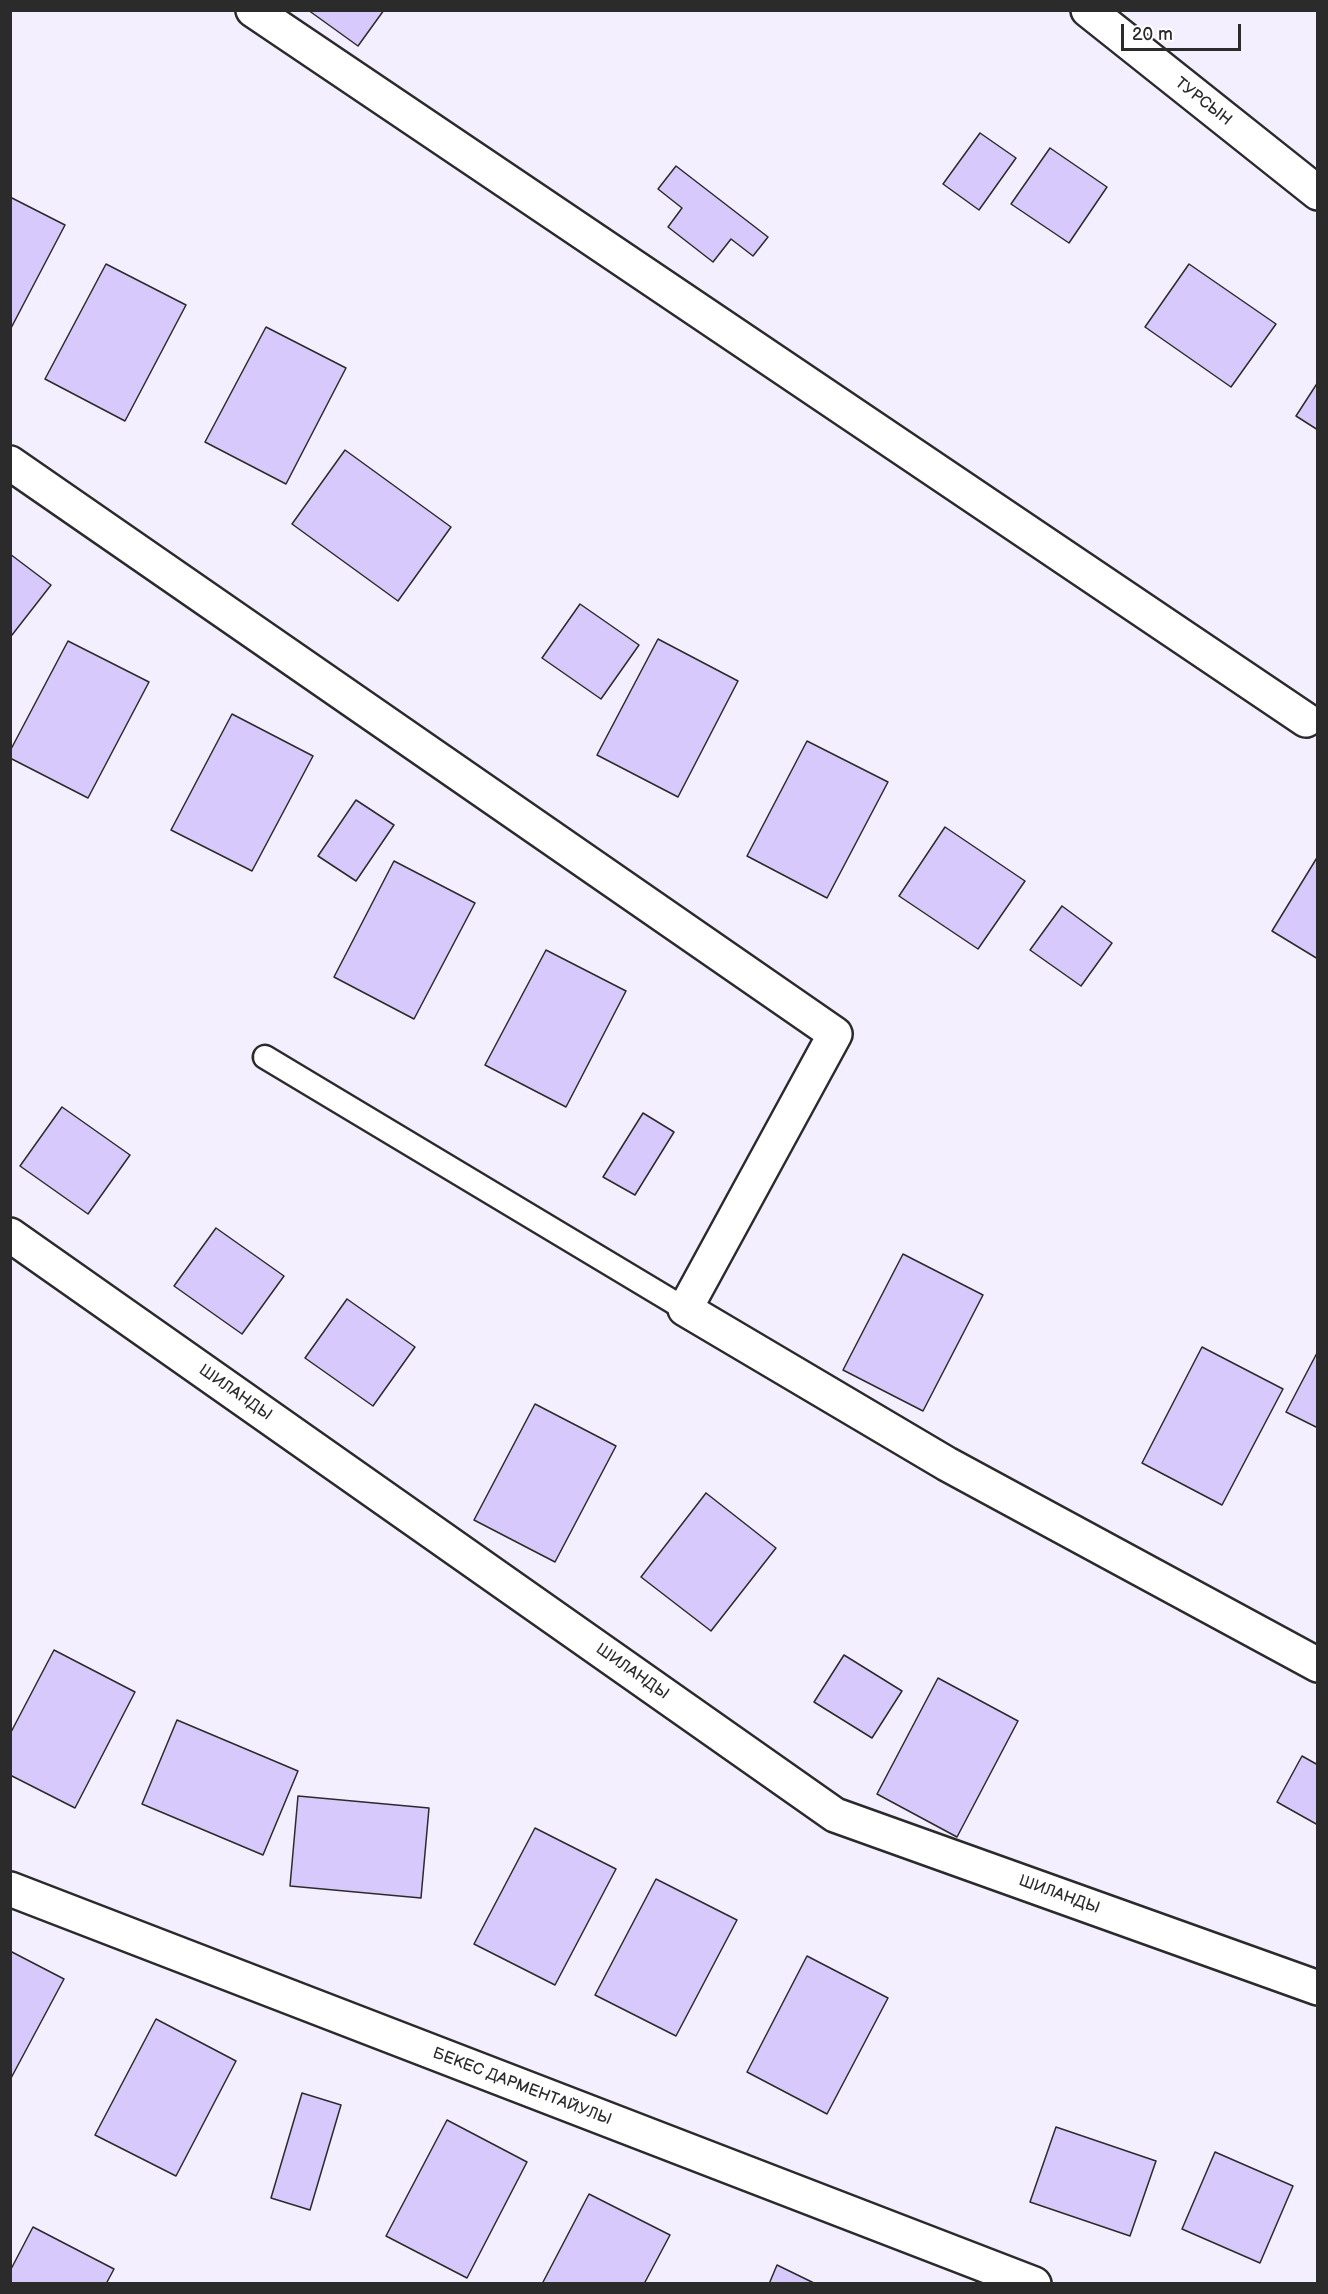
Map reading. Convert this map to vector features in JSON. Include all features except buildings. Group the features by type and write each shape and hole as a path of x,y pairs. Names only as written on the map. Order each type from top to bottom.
{"street":[{"path":"253,10 1314,717"},
{"name":"ТУРСЫН","path":"1088,10 1317,193"},
{"path":"10,463 835,1034 685,1309 946,1464 1317,1665"},
{"name":"ШИЛАНДЫ","path":"10,1235 835,1815 1317,1988"},
{"name":"БЕКЕС ДАРМЕНТАЙУЛЫ","path":"10,1889 1034,2283"}],"lane":[{"path":"265,1057 685,1309"}]}
